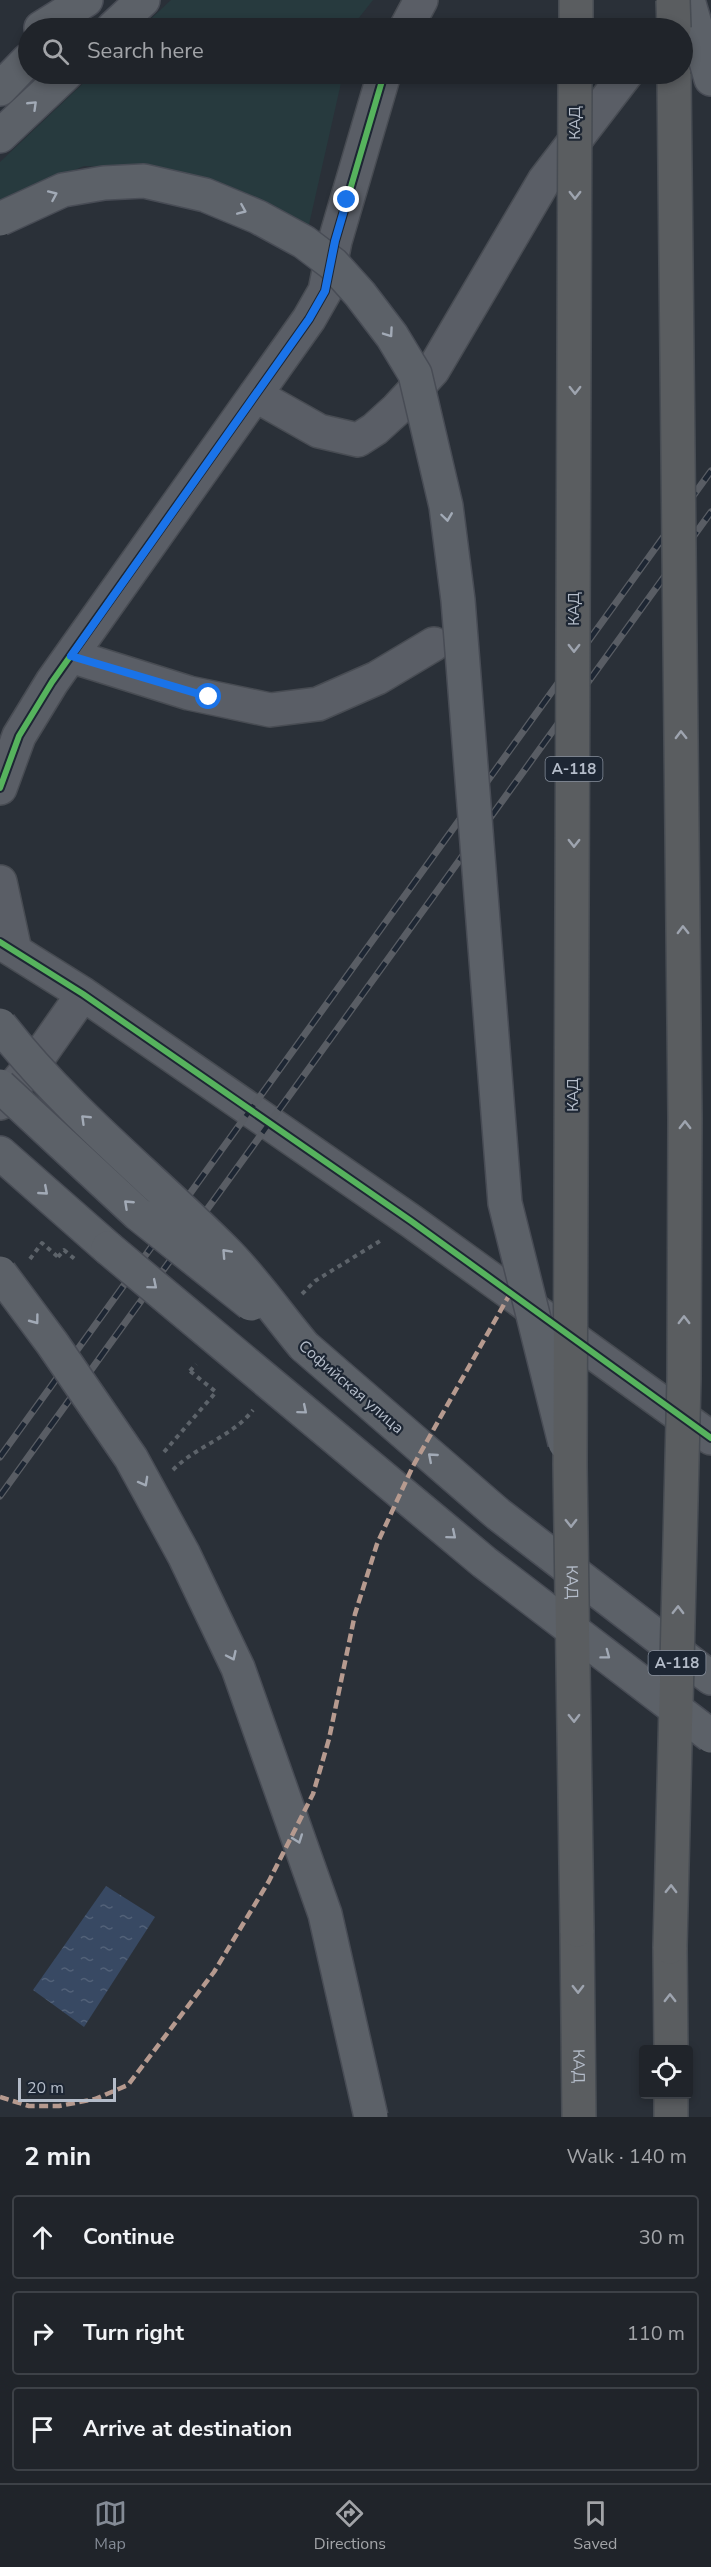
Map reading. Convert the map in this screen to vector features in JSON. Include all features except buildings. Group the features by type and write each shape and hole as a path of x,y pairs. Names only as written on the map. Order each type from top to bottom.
{"highway":[{"path":"576,0 576,18"},
{"path":"673,0 674,18"},
{"name":"КАД","path":"575,84 570,1465 579,2117"},
{"name":"А-118","path":"671,2045 670,1947 684,1379 685,1130 674,84"},
{"path":"671,2099 671,2117"}],"main road":[{"path":"58,18 88,0"},
{"path":"70,18 88,0"},
{"path":"124,18 143,0"},
{"path":"688,0 711,79"},
{"path":"0,59 18,45"},
{"path":"0,88 18,70"},
{"path":"0,136 55,84"},
{"path":"0,219 63,190 104,183 144,181 205,195 258,217 304,242 333,264 360,294 392,336 415,374 446,506 458,600 505,1203 570,1465"},
{"path":"0,1026 26,1059 67,1102 227,1253 304,1346"},
{"name":"Софийская улица","path":"0,1086 138,1214 304,1346 498,1514 711,1678"},
{"path":"0,1153 108,1248 484,1562 711,1736"},
{"path":"0,1273 52,1343 131,1458 184,1555 237,1668 325,1914 371,2117"}],"street":[{"path":"411,18 421,0"},
{"path":"668,18 682,0"},
{"path":"0,788 19,736 71,656 309,319 325,291 335,241 381,84"},
{"path":"255,395 319,431 357,440 375,429 398,409 433,370 544,181 618,84"},
{"path":"71,656 189,693 270,710 318,704 378,678 434,644"},
{"path":"0,882 8,946 83,994 411,1221 711,1438"},
{"path":"0,1102 43,1051 83,994"}],"path":[{"path":"156,1461 216,1392 190,1371"}],"green space":[{"path":"171,0 373,0 359,18 152,18"},
{"path":"82,84 341,84 308,229 151,169 84,166 0,201 0,162"}],"water":[{"path":"106,1886 155,1917 84,2027 33,1990"}],"railway":[{"path":"0,1457 711,471"},
{"path":"0,1496 711,512"}],"marked path":[{"path":"0,2097 29,2106 59,2106 95,2099 128,2085 214,1972 269,1881 313,1794 329,1739 355,1614 377,1544 413,1466 511,1292"}],"cycle path":[{"path":"0,788 19,736 52,682 309,319 325,291 335,241 381,84"},
{"path":"0,942 83,994 411,1221 711,1438"}],"route":[{"path":"209,697 189,693 71,656 309,319 325,291 335,241 347,200"}]}
